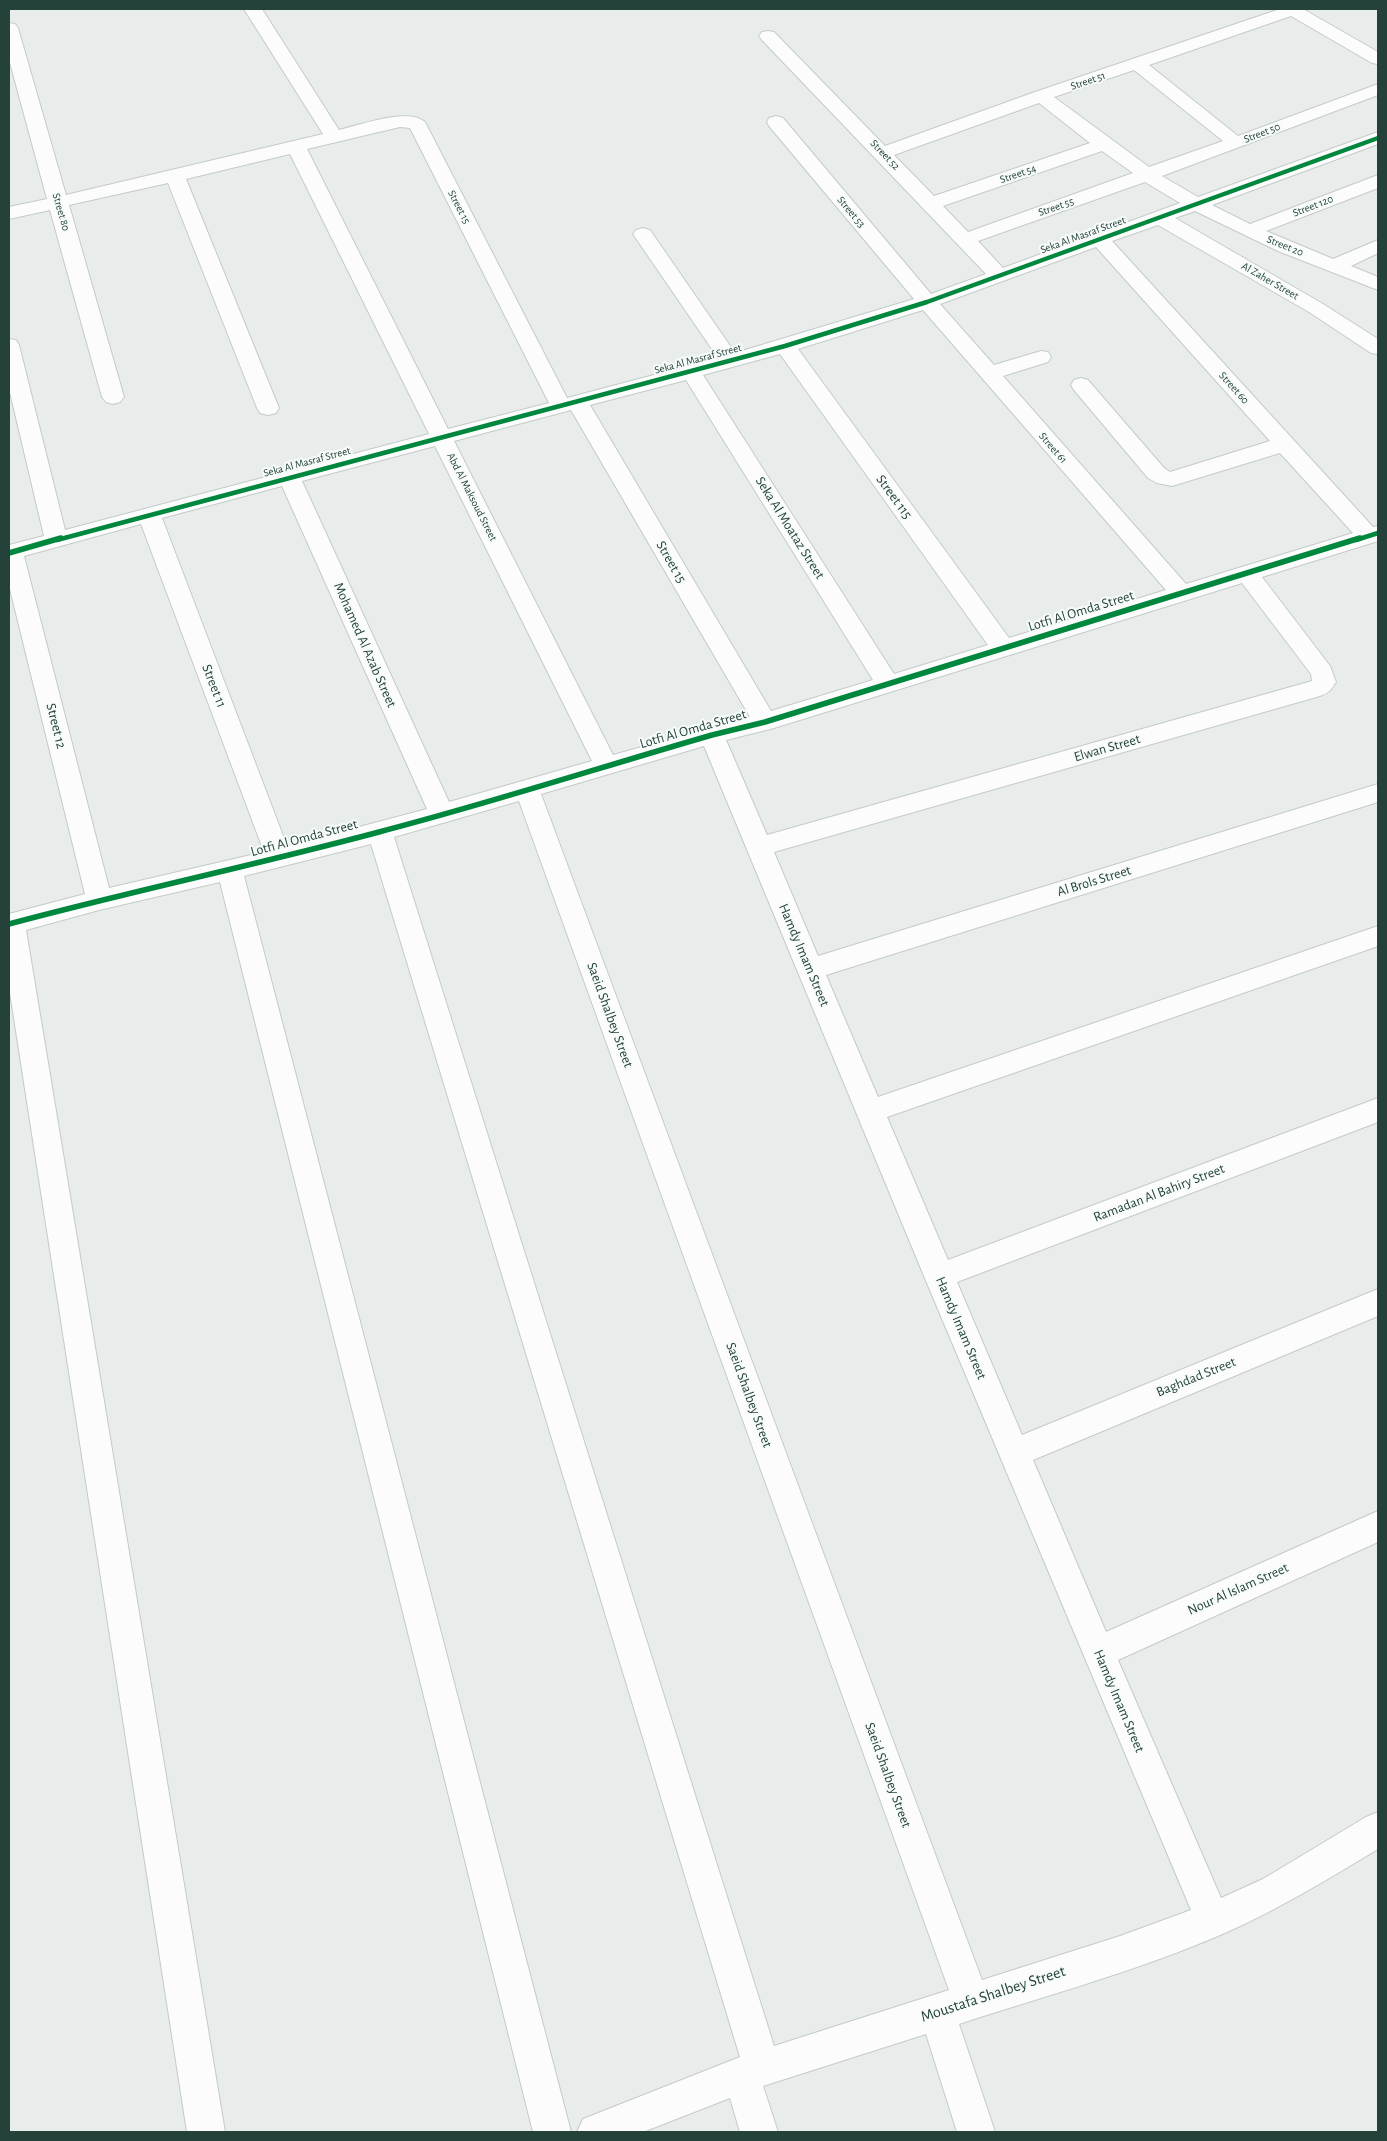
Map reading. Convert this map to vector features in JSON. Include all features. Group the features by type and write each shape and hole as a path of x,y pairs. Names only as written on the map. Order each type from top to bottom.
{"street":[{"path":"9,213 175,176 334,137 253,9"},
{"path":"1292,10 1378,59"},
{"name":"Street 51","path":"883,153 1041,96 1292,10"},
{"name":"Street 80","path":"9,28 113,397"},
{"name":"Street 52","path":"768,36 932,203 1000,276"},
{"path":"1137,64 1236,142"},
{"name":"Street 50","path":"1146,175 1378,89"},
{"name":"Street 20","path":"1041,96 1146,175 1194,204 1249,231 1378,284"},
{"name":"Street 15","path":"334,137 407,120 414,122 418,126 569,404 765,722"},
{"name":"Street 53","path":"776,122 927,302"},
{"name":"Seka Al Masraf Street","path":"11,553 149,514 785,346 927,302 1378,138"},
{"name":"Street 54","path":"932,203 1105,144"},
{"name":"Abd Al Maksoud Street","path":"296,147 606,767"},
{"name":"Street 55","path":"966,239 1146,175"},
{"path":"175,176 268,408"},
{"name":"Street 120","path":"1249,231 1378,181"},
{"name":"Al Zaher Street","path":"1159,217 1316,308 1378,348"},
{"path":"643,234 730,361"},
{"name":"Street 60","path":"1100,240 1284,444 1373,535"},
{"path":"1335,266 1378,246"},
{"name":"Street 61","path":"927,302 1181,593"},
{"path":"9,345 56,540"},
{"name":"Street 115","path":"785,346 1003,648"},
{"path":"989,374 1041,357"},
{"name":"Seka Al Moataz Street","path":"691,372 888,684"},
{"path":"1081,386 1156,473 1165,478 1172,478 1284,444"},
{"name":"Mohamed Al Azab Street","path":"289,477 441,813"},
{"name":"Street 11","path":"149,514 279,858"},
{"name":"Lotfi Al Omda Street","path":"10,924 98,900 230,870 380,832 712,735 765,722 1373,535"},
{"name":"Street 12","path":"11,553 98,900"},
{"name":"Elwan Street","path":"759,847 1320,687 1324,682 1322,672 1247,573"},
{"name":"Hamdy Imam Street","path":"712,735 939,1276 1213,1920"},
{"name":"Saeid Shalbey Street","path":"527,790 971,2000"},
{"name":"Al Brols Street","path":"810,969 1378,793"},
{"path":"380,832 751,2072 759,2132"},
{"path":"230,870 552,2132"},
{"path":"10,924 206,2132"},
{"path":"870,1111 1378,936"},
{"name":"Ramadan Al Bahiry Street","path":"939,1276 1378,1110"},
{"name":"Baghdad Street","path":"1014,1453 1378,1302"},
{"name":"Nour Al Islam Street","path":"1098,1652 1378,1526"},
{"name":"Moustafa Shalbey Street","path":"596,2132 751,2072 971,2000 1120,1954 1213,1920 1274,1891 1378,1829"},
{"path":"937,2012 976,2132"}],"cycle path":[{"path":"9,553 149,514 785,346 927,302 1378,138"},
{"path":"9,924 99,900 230,870 380,832 712,735 765,722 1378,533"}]}
